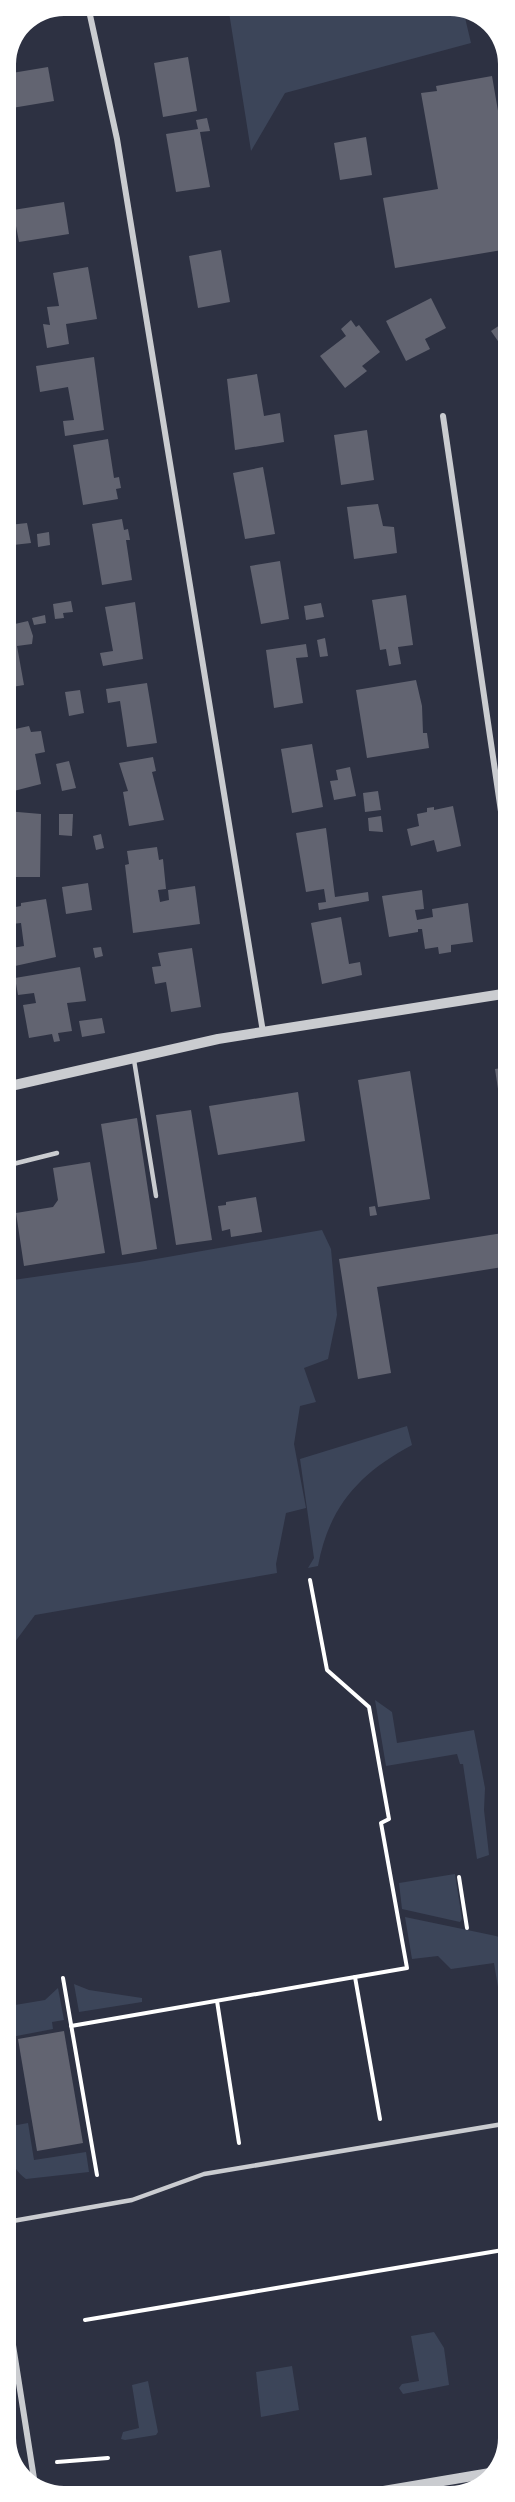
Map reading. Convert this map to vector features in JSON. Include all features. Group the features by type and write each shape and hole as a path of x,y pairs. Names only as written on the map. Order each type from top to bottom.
{"street":[{"path":"90,16 117,139 263,1032"},
{"path":"443,416 498,791"},
{"path":"16,1085 218,1039 498,995"},
{"path":"17,2391 33,2472"},
{"path":"426,2485 481,2475"}],"lane":[{"path":"134,1057 156,1196"},
{"path":"16,1163 57,1153"},
{"path":"17,2220 132,2200 204,2174 498,2125"}],"path":[{"path":"71,2026 407,1968 381,1823 390,1819 369,1707 327,1670 310,1580"},
{"path":"459,1876 467,1928"},
{"path":"355,1977 380,2119"},
{"path":"63,1978 97,2175"},
{"path":"217,2001 239,2143"},
{"path":"85,2320 498,2251"},
{"path":"57,2462 108,2458"}],"shaded area":[{"path":"230,16 465,19 471,43 285,93 251,151"},
{"path":"322,1230 331,1249 337,1315 328,1359 304,1368 316,1402 300,1406 294,1444 306,1508 286,1513 276,1564 277,1573 35,1615 17,1640 17,1279 139,1262"},
{"path":"407,1426 412,1445 377,1467 350,1494 330,1526 318,1566 308,1568 314,1558 300,1459"},
{"path":"375,1700 392,1712 397,1743 474,1730 485,1788 484,1810 489,1855 477,1859 463,1764 460,1764 457,1754 386,1766"},
{"path":"455,1874 462,1919 460,1922 402,1909 399,1883"},
{"path":"405,1917 496,1936 498,1937 498,1987 494,1963 451,1969 438,1956 412,1959"},
{"path":"74,1984 89,1990 142,1998 142,2002 79,2012"},
{"path":"58,1988 64,2020 52,2022 53,2029 17,2036 17,2005 45,2000"},
{"path":"28,2123 34,2160 86,2152 89,2172 26,2179 17,2169 17,2125"},
{"path":"434,2332 444,2348 449,2385 403,2394 399,2388 402,2384 419,2381 411,2336"},
{"path":"292,2366 299,2410 261,2417 256,2372"},
{"path":"148,2381 158,2432 156,2435 121,2439 123,2432 139,2428 132,2385"}],"building":[{"path":"188,57 197,111 163,117 154,63"},
{"path":"48,67 54,101 16,107 16,72"},
{"path":"492,76 498,111 498,251 395,268 383,198 438,189 421,93 437,91 436,86"},
{"path":"207,118 210,131 200,132 210,187 176,192 166,134 198,129 196,120"},
{"path":"366,137 372,175 340,180 334,143"},
{"path":"64,202 69,234 19,242 16,210"},
{"path":"221,250 230,302 198,308 189,256"},
{"path":"88,267 97,319 66,324 69,344 47,348 43,324 50,325 47,307 59,306 53,273"},
{"path":"431,298 446,328 425,339 430,349 406,361 386,321"},
{"path":"351,320 356,327 359,325 380,352 362,366 367,371 345,388 320,356 346,336 341,329"},
{"path":"498,326 498,341 491,331"},
{"path":"94,357 104,430 65,436 63,421 74,420 68,387 40,392 36,366"},
{"path":"257,374 264,416 280,413 284,442 235,450 227,379"},
{"path":"367,430 374,480 341,485 334,435"},
{"path":"108,439 114,478 119,477 121,488 116,489 118,499 83,505 73,445"},
{"path":"263,467 275,534 245,539 233,473"},
{"path":"378,504 383,526 394,527 397,553 354,559 347,507"},
{"path":"122,519 124,530 128,529 130,540 126,540 132,580 102,585 92,524"},
{"path":"27,523 31,543 16,545 16,524"},
{"path":"49,532 50,545 38,547 37,534"},
{"path":"280,561 289,619 261,624 250,566"},
{"path":"406,595 413,645 398,647 401,664 389,666 386,649 380,650 372,600"},
{"path":"71,601 73,612 63,613 64,618 55,619 53,604"},
{"path":"135,602 143,659 103,666 100,653 113,651 105,607"},
{"path":"321,603 324,617 306,620 304,606"},
{"path":"45,615 46,623 34,625 32,618"},
{"path":"28,621 33,636 32,644 17,646 24,685 16,686 16,624"},
{"path":"325,638 328,656 320,657 317,640"},
{"path":"306,644 308,657 296,658 303,703 274,708 266,650"},
{"path":"416,680 422,706 423,733 427,733 429,748 367,758 356,690"},
{"path":"147,683 157,743 127,747 120,701 108,703 106,689"},
{"path":"80,690 84,713 69,716 65,692"},
{"path":"29,726 31,732 41,731 45,752 35,754 41,784 16,790 16,729"},
{"path":"312,744 323,807 292,813 281,749"},
{"path":"153,757 156,771 152,772 164,820 129,826 123,792 128,791 119,763"},
{"path":"69,761 76,788 62,791 56,764"},
{"path":"350,767 356,796 334,800 330,781 338,780 336,770"},
{"path":"378,791 381,810 365,812 363,793"},
{"path":"453,806 461,846 437,852 434,840 411,846 407,829 419,826 417,814 427,812 427,808 434,807 434,810"},
{"path":"16,812 41,814 40,877 16,877"},
{"path":"59,814 73,814 72,836 59,835"},
{"path":"381,816 383,832 369,831 368,818"},
{"path":"326,828 335,897 368,892 369,901 319,910 318,903 326,902 324,889 306,892 296,833"},
{"path":"101,834 104,848 96,850 93,836"},
{"path":"157,847 159,860 163,859 166,889 158,890 160,902 169,900 168,890 195,886 200,924 133,933 125,865 129,864 127,851"},
{"path":"88,883 92,910 66,914 62,887"},
{"path":"422,890 424,909 415,910 417,920 433,917 432,909 468,903 473,942 451,945 451,952 439,954 438,947 425,949 422,929 418,929 418,932 389,937 382,896"},
{"path":"46,899 56,957 16,966 16,947 24,946 21,923 16,924 16,907 21,906 21,903"},
{"path":"341,917 349,964 360,962 362,975 322,984 311,923"},
{"path":"101,947 103,956 95,958 93,948"},
{"path":"192,948 201,1007 171,1012 166,982 155,984 152,967 161,966 158,953"},
{"path":"80,967 86,1001 67,1003 72,1031 58,1033 60,1041 54,1042 52,1034 29,1038 23,1005 36,1003 34,993 18,995 16,978"},
{"path":"102,1018 105,1033 82,1037 79,1021"},
{"path":"495,1069 498,1069 498,1089"},
{"path":"410,1071 430,1199 378,1207 358,1080"},
{"path":"298,1092 305,1141 218,1155 209,1106"},
{"path":"191,1110 212,1240 176,1245 156,1115"},
{"path":"137,1118 157,1249 122,1255 101,1124"},
{"path":"90,1162 105,1253 24,1266 16,1213 53,1207 58,1200 53,1168"},
{"path":"256,1197 262,1232 231,1237 230,1229 222,1231 218,1206 226,1205 226,1202"},
{"path":"375,1206 377,1215 370,1216 369,1207"},
{"path":"498,1234 498,1268 377,1287 391,1373 358,1379 339,1259"},
{"path":"64,2031 83,2143 37,2151 18,2039"}]}
